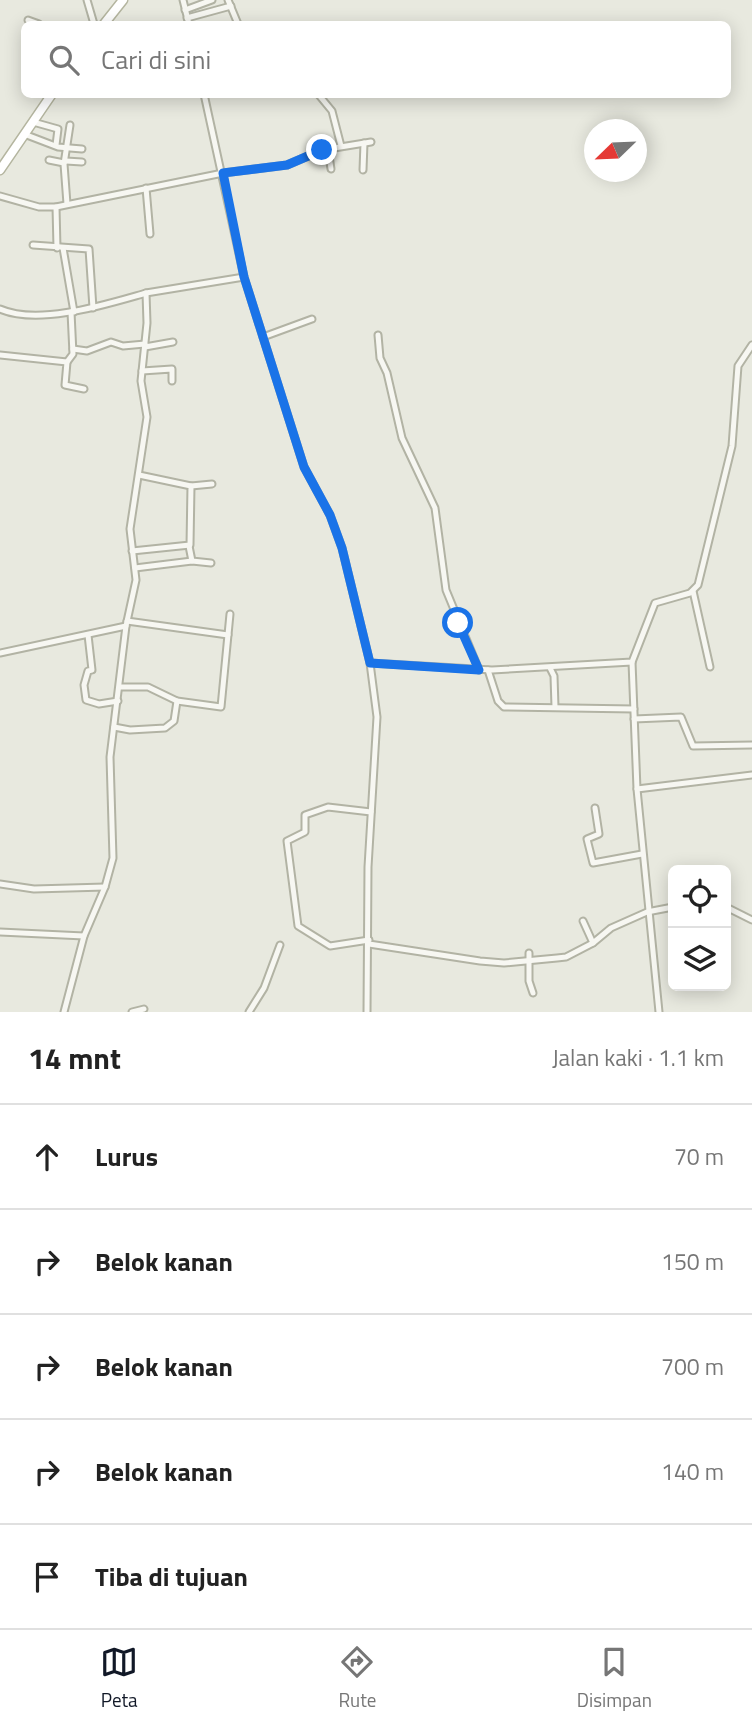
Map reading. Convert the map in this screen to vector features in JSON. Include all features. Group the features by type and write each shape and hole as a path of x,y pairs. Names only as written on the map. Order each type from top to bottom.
{"main road":[{"path":"106,21 123,0"},
{"path":"0,170 49,98"}],"street":[{"path":"87,0 93,21"},
{"path":"183,0 188,21 230,3 237,21"},
{"path":"185,10 212,0"},
{"path":"205,98 244,277 300,457 331,517 351,583 370,663 377,713 371,812 367,1012"},
{"path":"321,98 332,111 341,146"},
{"path":"32,122 69,133"},
{"path":"67,204 65,162 70,125"},
{"path":"55,145 58,129"},
{"path":"24,134 55,145 82,149"},
{"path":"0,196 39,206 56,207 223,173 287,165 328,149 371,142"},
{"path":"363,143 363,170"},
{"path":"328,149 331,169"},
{"path":"49,160 82,162"},
{"path":"146,188 150,234"},
{"path":"0,355 67,362 73,359 71,289 60,248 56,207"},
{"path":"33,246 89,249 93,308"},
{"path":"0,309 13,312 73,312 146,293 244,277"},
{"path":"64,290 71,289"},
{"path":"64,1012 84,936 105,887 113,858 110,757 126,623 135,587 130,529 147,416 142,371 146,293"},
{"path":"262,337 312,318"},
{"path":"378,335 380,358 387,373 402,438 435,508 446,590 479,670"},
{"path":"73,349 87,351 111,342 123,346 173,342"},
{"path":"710,667 693,592 704,565 731,451 738,366 752,345"},
{"path":"171,360 172,381"},
{"path":"67,362 65,385 84,389"},
{"path":"142,371 172,369"},
{"path":"139,475 191,486 212,484"},
{"path":"191,486 189,546 192,561"},
{"path":"132,551 189,546"},
{"path":"135,568 192,561 207,565"},
{"path":"659,1012 642,854 632,662 655,602 693,592"},
{"path":"120,687 148,687 177,701 221,706 230,614"},
{"path":"0,653 88,635 126,623 228,635"},
{"path":"88,635 92,670 88,671 84,685 86,700 99,704 118,701"},
{"path":"370,663 488,670 632,662"},
{"path":"550,668 554,676 555,707"},
{"path":"488,670 494,692 502,706 634,709"},
{"path":"114,727 130,730 164,728 175,720 177,701"},
{"path":"634,719 681,717 689,741 694,746 752,744"},
{"path":"637,789 752,775"},
{"path":"371,812 320,808 305,816 305,832 287,841 298,926 330,946 369,942 458,959 504,963 528,957 566,957 593,943 609,929 647,912 668,908"},
{"path":"595,808 599,834 587,838 593,863 642,854"},
{"path":"0,884 34,889 105,887"},
{"path":"731,910 752,920"},
{"path":"583,921 593,943"},
{"path":"0,932 84,936"},
{"path":"249,1012 270,974 280,945"},
{"path":"528,957 529,983 533,993"},
{"path":"132,1012 144,1009"}],"route":[{"path":"322,150 287,165 223,173 244,277 304,467 330,515 342,548 370,663 479,670 458,623"}]}
